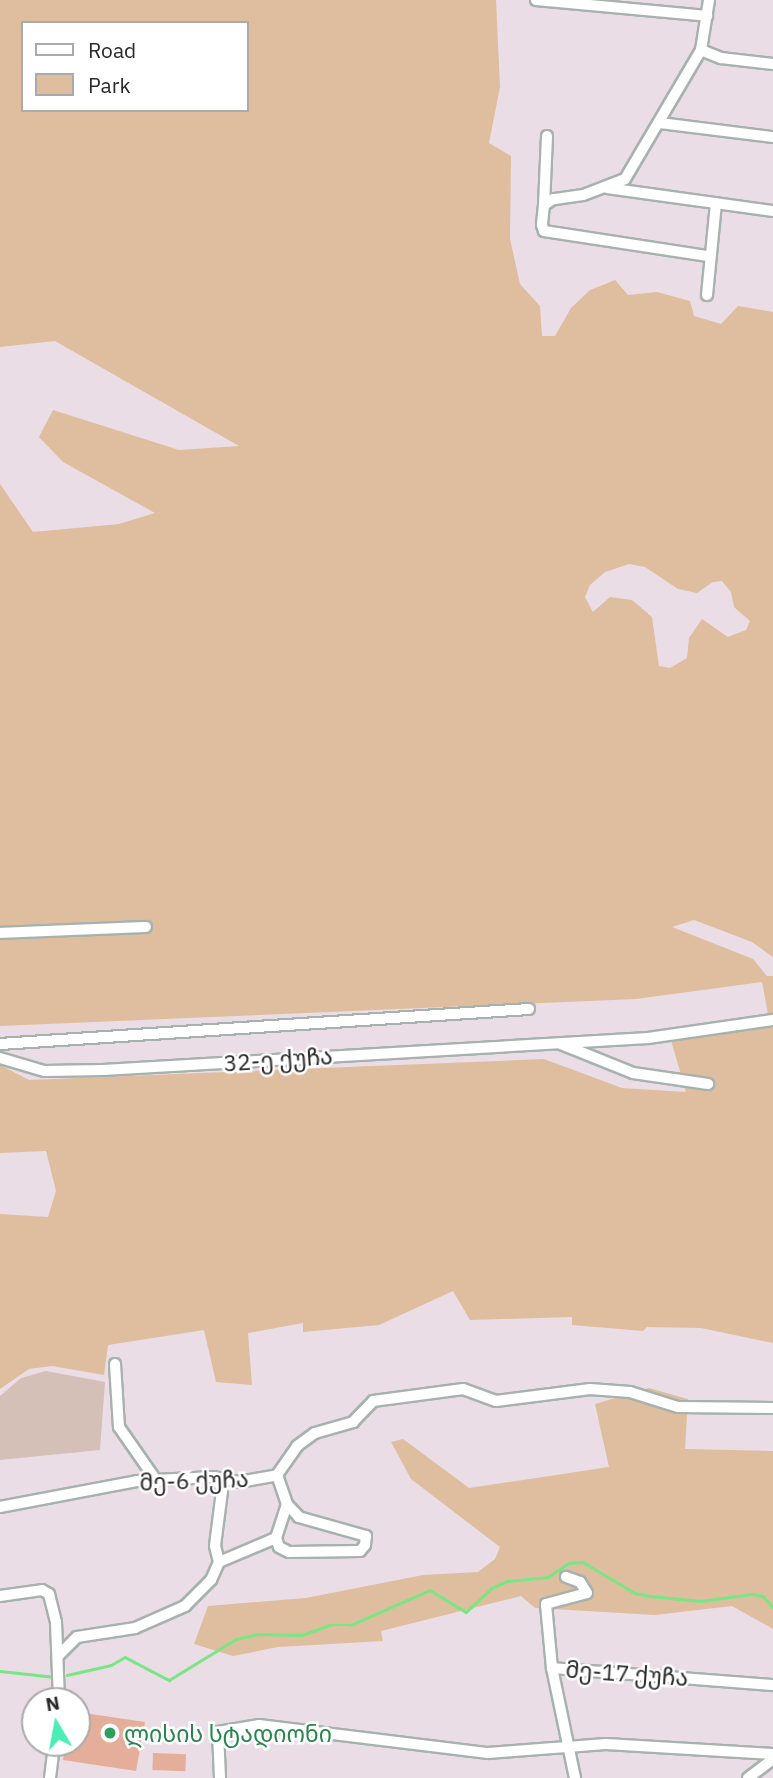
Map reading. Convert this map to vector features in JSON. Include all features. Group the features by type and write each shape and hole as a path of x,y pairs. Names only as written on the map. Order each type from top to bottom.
{"street":[{"path":"536,0 707,16"},
{"path":"544,205 607,188 625,179 701,50 709,0"},
{"path":"701,50 721,58 773,64"},
{"path":"660,123 773,137"},
{"path":"547,136 544,231 708,256"},
{"path":"607,188 773,211"},
{"path":"707,295 708,256 716,203"},
{"path":"0,933 146,927"},
{"path":"0,1044 529,1009"},
{"name":"32-ე ქუჩა","path":"0,1058 44,1071 103,1070 648,1038 773,1020"},
{"path":"559,1043 633,1073 708,1084"},
{"path":"115,1364 119,1427 156,1480"},
{"name":"მე-6 ქუჩა","path":"0,1507 156,1480 213,1477 218,1481 277,1475 298,1446 315,1433 353,1422 373,1401 463,1390 479,1398 514,1402 590,1389 630,1392 678,1407 773,1408"},
{"path":"277,1475 287,1504 299,1517 366,1536 365,1545 360,1551 289,1552 279,1547 276,1538 287,1504"},
{"path":"58,1656 76,1637 135,1628 185,1606 211,1580 219,1562 215,1546 222,1491 218,1481"},
{"path":"219,1562 276,1538"},
{"path":"552,1668 546,1604 587,1593 580,1582 566,1577"},
{"path":"0,1596 42,1590 49,1594 58,1656 59,1687"},
{"name":"მე-17 ქუჩა","path":"575,1778 566,1746 552,1668 773,1685"},
{"path":"220,1778 218,1732 229,1727 259,1725 488,1753 566,1746 773,1756"},
{"path":"748,1778 773,1756"},
{"path":"50,1778 52,1757"}],"green space":[{"path":"0,0 496,0 500,87 489,143 511,156 510,239 520,284 540,306 542,336 555,336 571,308 590,290 615,280 628,295 657,292 690,301 694,316 721,324 738,306 773,312 773,957 752,942 694,920 672,927 753,959 767,976 773,976 773,1343 701,1328 647,1327 643,1331 572,1325 572,1317 470,1320 453,1291 379,1325 303,1332 303,1323 248,1333 252,1385 216,1382 204,1330 108,1345 104,1375 52,1366 29,1369 0,1389 0,1214 48,1217 56,1191 46,1151 0,1153 0,1065 29,1080 544,1059 622,1088 686,1092 668,1030 768,1014 762,982 636,999 0,1026 0,484 33,532 119,524 155,513 63,462 39,437 53,410 179,450 239,446 55,341 0,347","holes":["629,564 645,567 678,589 697,593 713,582 722,581 731,592 734,607 750,621 746,630 728,637 702,619 689,638 687,658 670,668 659,666 652,617 632,600 610,597 593,612 585,597 590,585 605,572"]},
{"path":"649,1388 688,1399 685,1449 773,1451 773,1629 732,1606 655,1615 535,1608 521,1596 381,1631 383,1641 278,1647 233,1656 194,1644 208,1606 306,1598 423,1575 478,1572 495,1559 500,1547 411,1479 391,1442 403,1439 469,1488 609,1467 595,1404"}],"shaded area":[{"path":"46,1371 105,1382 100,1450 0,1460 0,1396 21,1378"},
{"name":"ლისის სტადიონი","path":"91,1714 145,1722 136,1771 63,1760 64,1757 91,1757"},
{"path":"153,1753 186,1754 185,1771 152,1770"}],"waterway":[{"path":"67,1675 111,1665 125,1657 169,1680 236,1639 257,1634 302,1635 330,1625 351,1625 430,1590 466,1612 492,1588 508,1581 548,1577 569,1563 583,1562 635,1593 701,1601 752,1594 763,1596 773,1607"},
{"path":"0,1671 55,1677"}],"place":[{"name":"ლისის სტადიონი","path":"110,1733"}]}
